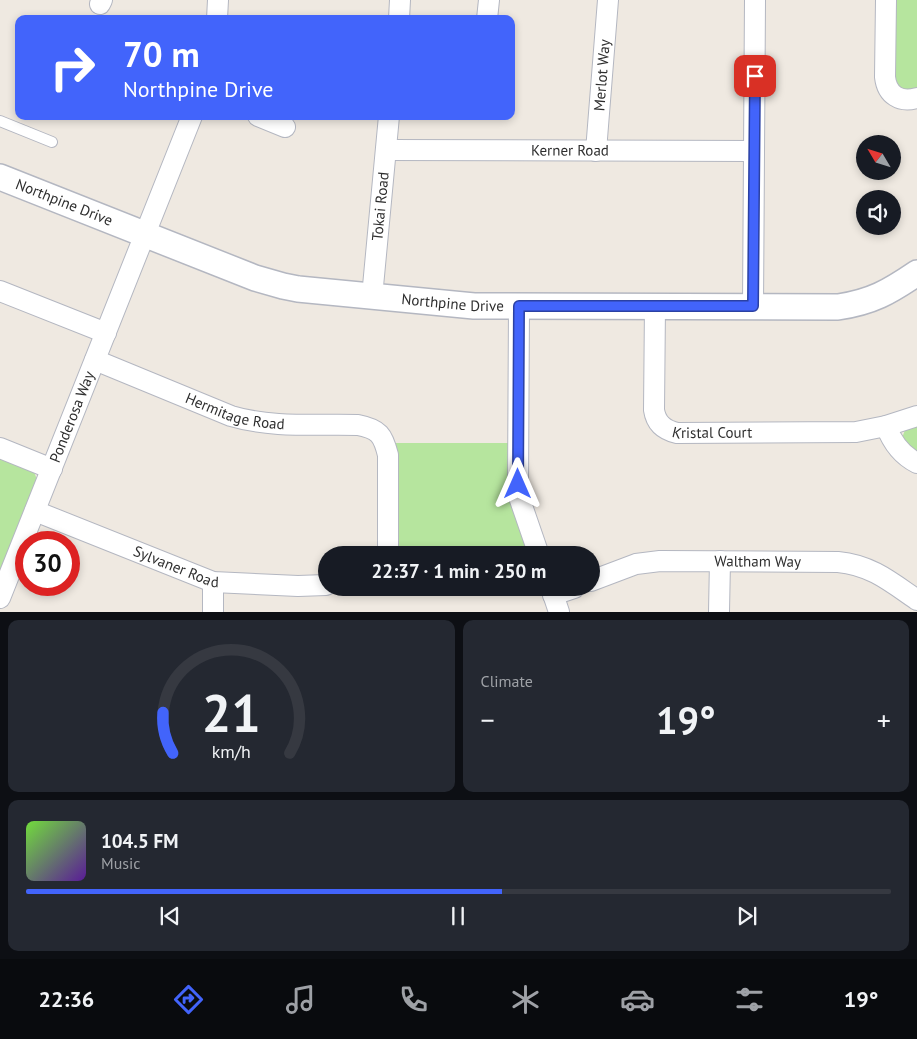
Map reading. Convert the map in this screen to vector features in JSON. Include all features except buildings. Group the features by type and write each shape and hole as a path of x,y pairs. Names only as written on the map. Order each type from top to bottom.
{"street":[{"path":"217,15 218,0"},
{"path":"399,15 400,0"},
{"path":"487,15 489,0"},
{"name":"Merlot Way","path":"596,151 608,0"},
{"path":"753,306 755,0"},
{"path":"886,0 886,83 888,89 903,100 917,98"},
{"name":"Ponderosa Way","path":"0,598 190,120"},
{"path":"268,120 285,127"},
{"name":"Tokai Road","path":"372,297 390,120"},
{"name":"Kerner Road","path":"386,150 754,152"},
{"name":"Northpine Drive","path":"0,177 269,283 298,289 372,297 474,306 838,307 856,304 888,292 917,273"},
{"path":"0,291 106,333"},
{"path":"519,306 518,484 519,497 537,546"},
{"name":"Kristal Court","path":"654,306 654,410 657,421 665,429 676,433 856,432 886,426 917,416"},
{"name":"Hermitage Road","path":"95,360 231,416 246,420 266,424 358,425 370,427 385,441 388,455 388,546"},
{"path":"886,426 896,446 903,454 917,463"},
{"path":"0,448 52,469"},
{"name":"Sylvaner Road","path":"35,511 213,582 318,586"},
{"name":"Waltham Way","path":"600,578 630,566 660,561 849,563 872,570 917,600"},
{"path":"720,561 720,612"},
{"path":"213,582 213,612"}],"lane":[{"path":"0,121 52,142"}],"green space":[{"path":"891,0 917,0 917,90 909,92 894,85"},
{"path":"917,424 917,454 902,438 905,430"},
{"path":"396,443 512,443 529,546 395,546"},
{"path":"0,454 34,472 38,482 19,531 15,531 15,542 0,581"}],"route":[{"path":"518,484 519,306 753,306 755,76"}]}
